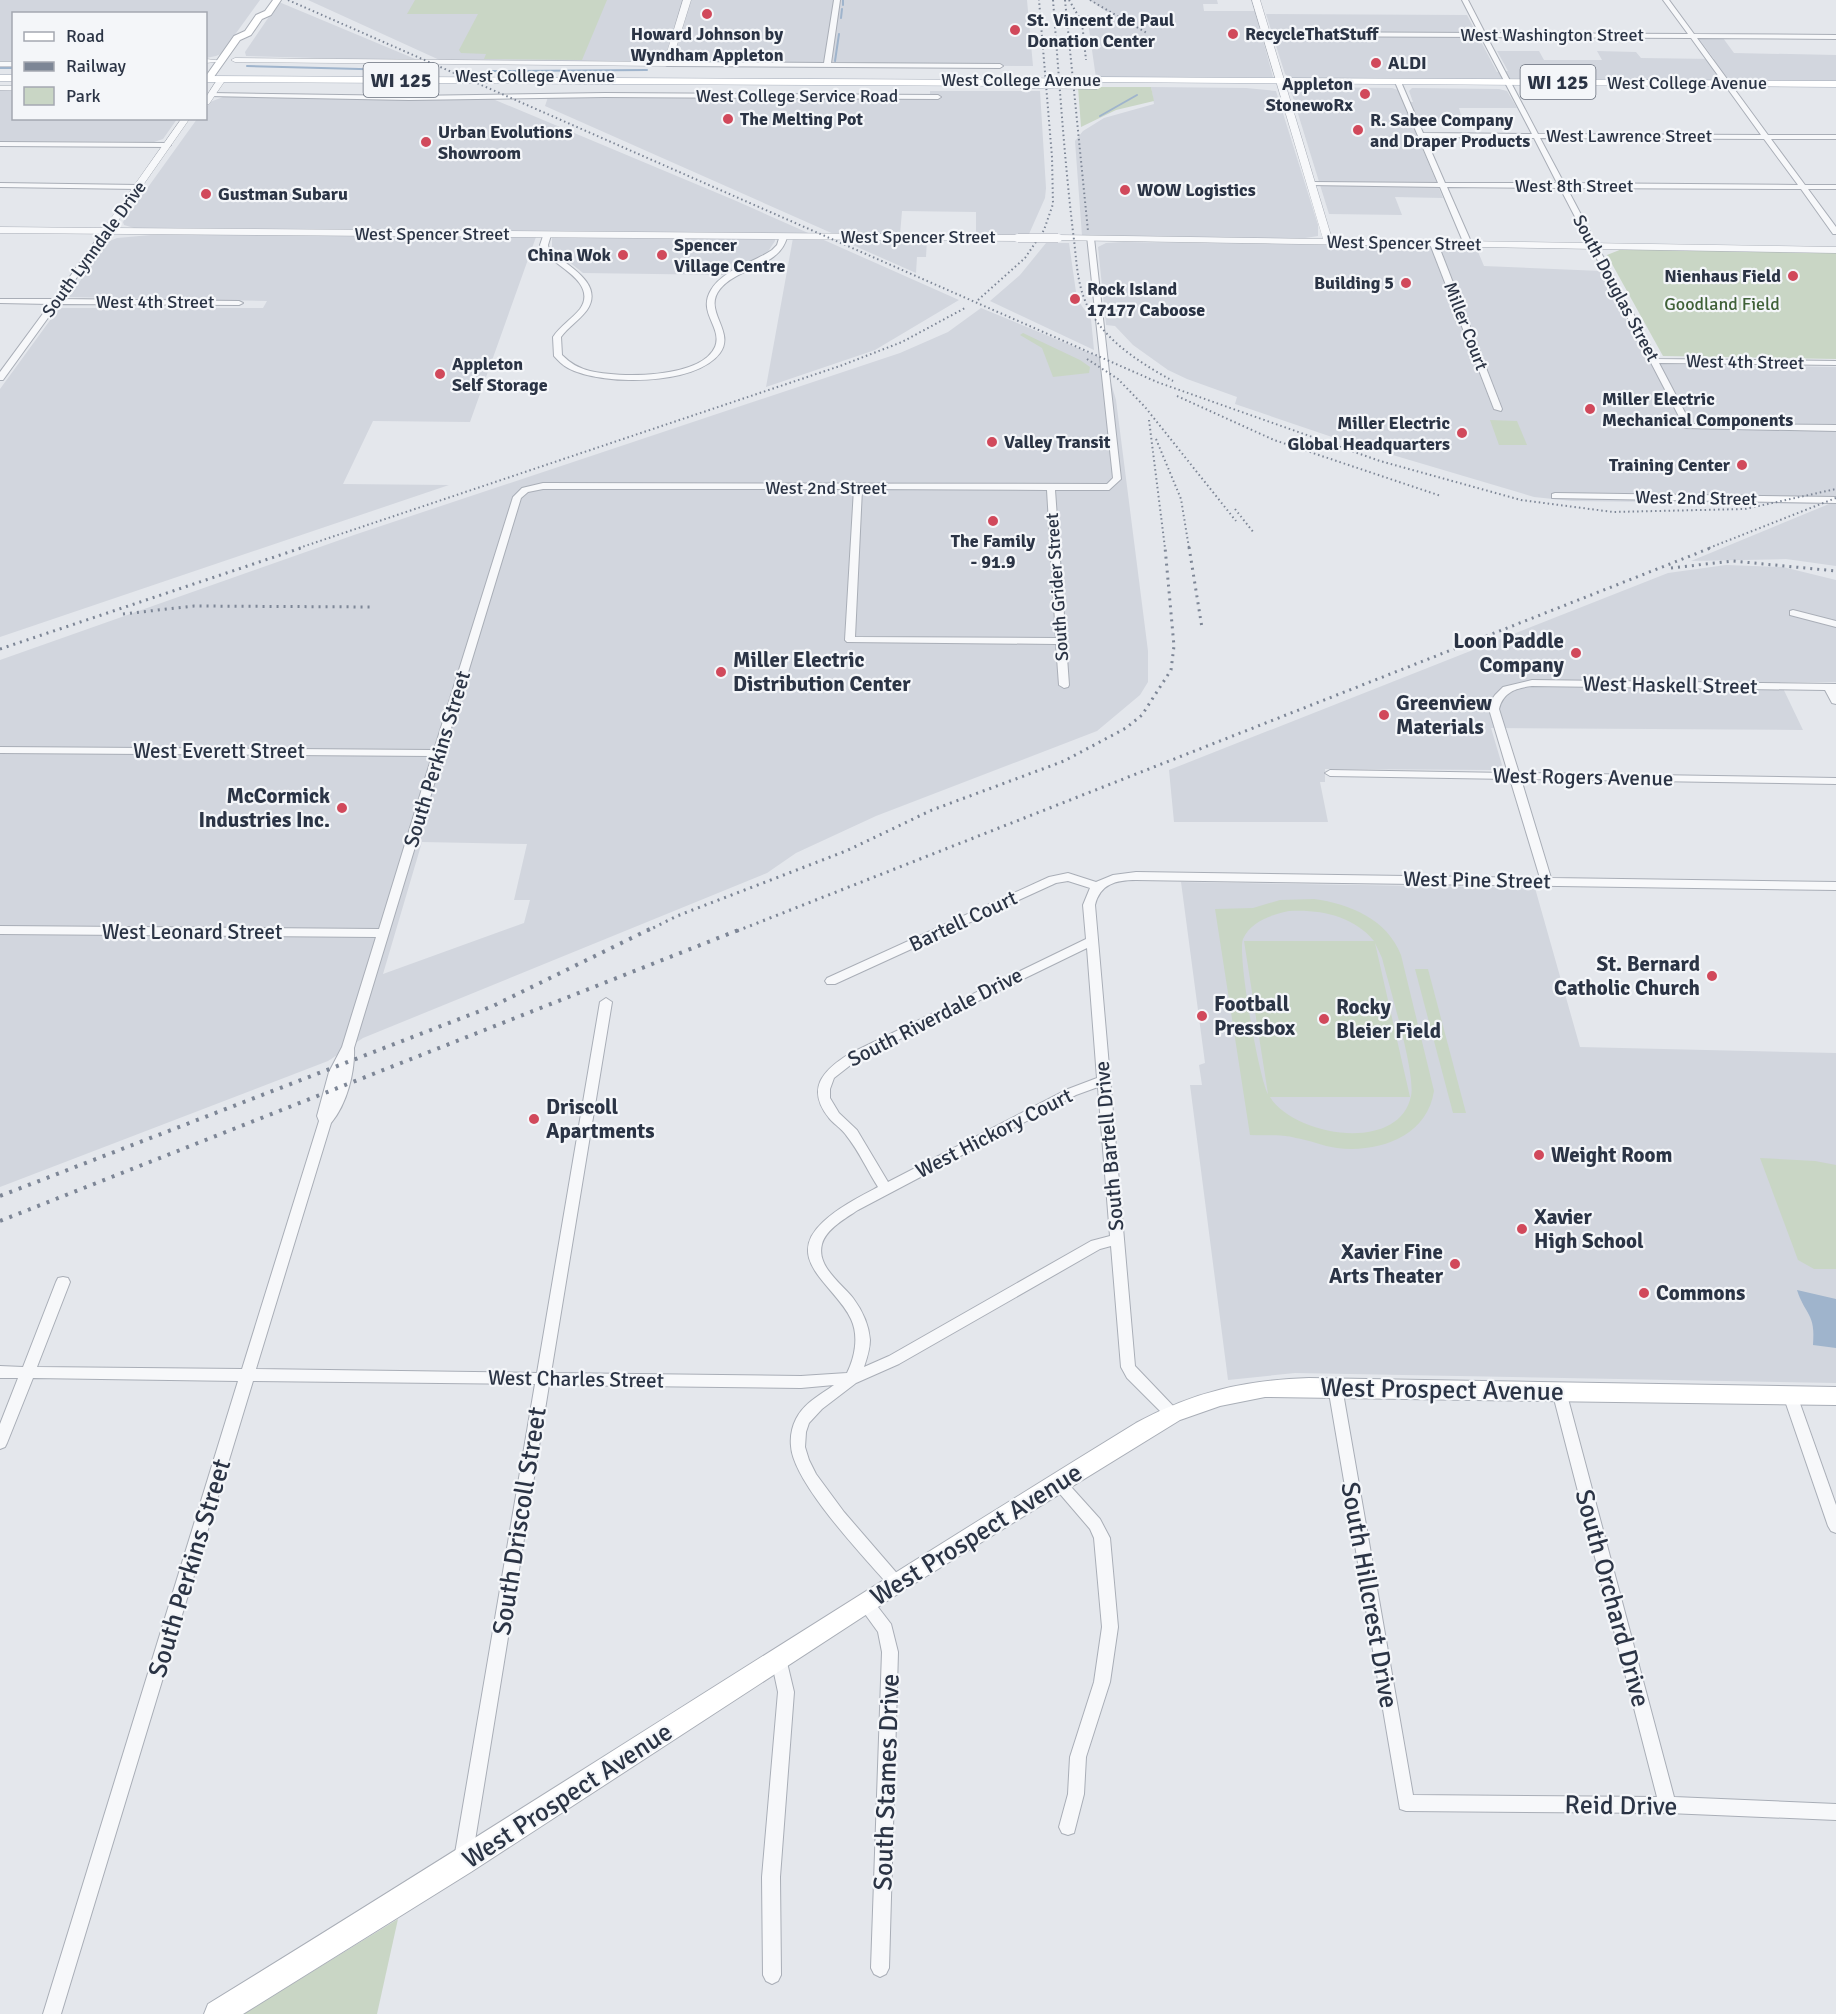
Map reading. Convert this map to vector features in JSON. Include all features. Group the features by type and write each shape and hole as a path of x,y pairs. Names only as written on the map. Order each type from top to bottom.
{"main road":[{"path":"259,17 256,13 265,0"},
{"path":"207,76 237,38 249,33 259,17 268,13 277,0"},
{"path":"223,77 250,38 249,33"},
{"name":"West College Avenue","path":"207,76 247,79 662,79"},
{"name":"West College Avenue","path":"223,77 1281,83 1369,81 1399,84"},
{"path":"210,96 247,79"},
{"path":"1348,86 1369,81"},
{"name":"West College Avenue","path":"1281,83 1348,86 1836,84"},
{"name":"West College Avenue","path":"1728,86 1836,89"},
{"name":"West Prospect Avenue","path":"218,2014 462,1863 896,1583 1144,1429 1172,1414 1242,1392 1285,1387 1836,1396"}],"street":[{"path":"667,64 687,0"},
{"path":"827,66 837,0"},
{"path":"1256,0 1328,242"},
{"name":"South Douglas Street","path":"1465,0 1562,186 1596,246 1688,426 1836,428"},
{"path":"1666,0 1836,232"},
{"name":"West Washington Street","path":"1267,34 1836,37"},
{"name":"West College Service Road","path":"240,52 667,64 1000,66"},
{"path":"207,61 219,63"},
{"name":"West College Service Road","path":"657,95 664,91 660,71 667,64"},
{"path":"210,96 223,77"},
{"path":"657,95 653,91 662,79"},
{"path":"1399,84 1468,244"},
{"name":"West College Service Road","path":"210,96 938,97"},
{"name":"South Lynndale Drive","path":"0,378 185,120"},
{"name":"West Lawrence Street","path":"1421,135 1836,137"},
{"path":"0,144 168,145"},
{"name":"West 8th Street","path":"1312,184 1836,187"},
{"path":"0,185 138,187"},
{"name":"West Spencer Street","path":"0,230 1089,238 1836,250"},
{"path":"547,235 544,248 585,283 589,299 584,309 557,337 558,356 569,367 583,372 630,376 668,375 693,369 709,361 720,347 722,336 709,311 713,291 725,280 775,252 783,237"},
{"name":"West 2nd Street","path":"543,486 1109,488 1117,478 1089,238"},
{"name":"Miller Court","path":"1434,244 1498,409"},
{"name":"West 4th Street","path":"0,301 239,303"},
{"name":"West 4th Street","path":"1654,361 1836,363"},
{"name":"South Perkins Street","path":"52,2014 325,1121 332,1115 347,1068 350,1057 348,1048 517,497 525,490 543,486"},
{"path":"858,488 850,640 1061,641"},
{"name":"South Grider Street","path":"1051,489 1064,685"},
{"name":"West 2nd Street","path":"1555,496 1836,500"},
{"path":"1792,614 1836,624"},
{"name":"West Haskell Street","path":"1515,776 1494,709 1495,700 1505,690 1532,683 1832,687"},
{"path":"1832,687 1836,701"},
{"name":"West Everett Street","path":"0,750 439,753"},
{"name":"West Rogers Avenue","path":"1330,773 1836,781"},
{"path":"1515,776 1546,881"},
{"name":"Bartell Court","path":"831,981 1053,880 1068,877 1098,886"},
{"name":"West Pine Street","path":"1098,886 1118,877 1836,886"},
{"name":"South Bartell Drive","path":"1098,886 1089,905 1128,1366 1132,1374 1172,1414"},
{"name":"West Leonard Street","path":"0,930 383,933"},
{"name":"South Riverdale Drive","path":"886,1189 865,1160 849,1128 826,1104 824,1088 828,1075 853,1057 1092,941"},
{"name":"South Driscoll Street","path":"462,1863 541,1378 606,1002"},
{"name":"West Hickory Court","path":"886,1189 1072,1092 1104,1080"},
{"path":"886,1189 834,1219 819,1236 814,1257 819,1270 847,1302 861,1327 863,1340 852,1378 815,1405 801,1425 798,1447 801,1460 813,1481 896,1583"},
{"name":"West Charles Street","path":"0,1372 801,1382 852,1378 894,1360 1096,1245 1117,1239"},
{"path":"0,1443 63,1282"},
{"name":"South Hillcrest Drive","path":"1335,1387 1406,1803"},
{"name":"South Orchard Drive","path":"1559,1391 1668,1805"},
{"path":"1790,1395 1836,1526"},
{"path":"1059,1483 1095,1524 1102,1538 1110,1627 1102,1682 1078,1757 1076,1794 1068,1827"},
{"name":"South Stames Drive","path":"865,1603 885,1629 890,1652 880,1968"},
{"path":"772,1975 771,1876 786,1692 779,1659"},
{"name":"Reid Drive","path":"1406,1803 1668,1805 1836,1812"}],"shaded area":[{"path":"0,0 260,0 221,54 207,58 207,12 12,12 12,62 0,62"},
{"path":"308,0 687,0 681,25 684,25 690,0 1027,0 1033,66 444,62"},
{"path":"1089,0 1217,0 1218,4 1203,4 1204,11 1255,11 1273,77 1096,78 1087,15 1112,15"},
{"path":"279,2 420,61 246,56 245,52"},
{"path":"1266,14 1467,15 1497,72 1508,71 1497,51 1539,51 1544,60 1602,60 1597,51 1636,52 1641,58 1714,59 1699,39 1723,38 1734,53 1836,55 1836,83 1291,79 1285,74"},
{"path":"1151,87 1246,88 1276,91 1318,225 1318,236 1299,239 1082,236 1075,141 1083,131 1104,118 1154,104"},
{"path":"1297,87 1392,88 1398,90 1403,102 1413,102 1409,91 1412,88 1499,89 1507,91 1517,108 1459,108 1461,115 1441,115 1444,122 1411,122 1443,198 1395,197 1402,215 1329,214 1291,91"},
{"path":"0,90 12,91 12,120 176,120 163,139 154,142 0,141"},
{"path":"930,91 1040,91 1046,188 1045,198 1029,234 976,236 976,212 902,211 900,235 836,235 545,106 548,97 930,98"},
{"path":"223,97 488,97 734,200 959,300 875,350 766,387 793,238 134,228 124,225 123,222 196,120 207,120 207,106 210,102"},
{"path":"162,234 536,237 470,422 373,421 343,484 449,485 0,637 0,389 59,308 263,308 267,301 69,297 107,242 117,238"},
{"name":"Spencer Village Centre","path":"552,237 775,238 775,241 767,253 726,275 583,273 552,248"},
{"path":"839,239 927,240 926,257 917,257 916,273"},
{"path":"1046,243 1069,243 1077,299 1091,319 1094,350 990,301 1020,275"},
{"path":"1106,243 1476,247 1484,266 1601,271 1650,364 1836,367 1836,566 1786,559 1691,561 1829,504 1572,501 1534,497 1332,437 1235,404 1237,397 1168,370 1133,345 1115,326 1106,325 1098,247"},
{"path":"981,308 1104,359 1116,400 1148,651 1148,682 1140,695 1097,731 876,816 796,853 767,873 363,1038 328,1061 0,1187 0,660 354,535 900,353 948,332","holes":["422,842 527,844 514,900 530,900 524,923 383,974"]},
{"path":"1726,565 1783,567 1836,580 1836,682 1780,682 1803,730 1491,728 1502,765 1497,770 1325,769 1325,782 1320,782 1328,822 1174,822 1169,770 1668,573"},
{"name":"Xavier High School","path":"1181,882 1535,888 1580,1047 1836,1053 1836,1383 1295,1373 1228,1380 1190,1085 1202,1085 1199,1065 1205,1063"}],"green space":[{"path":"415,0 607,0 582,60 484,59 486,54 461,53 459,50 478,14 407,14"},
{"path":"1078,87 1151,87 1154,101 1116,110 1081,127"},
{"name":"Goodland Field","path":"1622,249 1836,253 1836,359 1663,356 1607,255"},
{"path":"1023,333 1080,360 1090,367 1089,373 1053,377 1042,348 1020,335"},
{"path":"1490,420 1517,421 1527,445 1499,445"},
{"name":"Rocky Bleier Field","path":"1314,899 1354,909 1377,923 1395,942 1401,955 1434,1091 1430,1107 1422,1120 1398,1139 1368,1148 1353,1149 1337,1148 1285,1136 1250,1135 1215,909 1253,908 1280,900","holes":["1289,911 1313,911 1336,916 1357,925 1374,941 1244,941 1268,1094 1259,1065 1250,1016 1243,967 1243,939 1256,923","1375,943 1382,958 1401,1029 1410,1069 1411,1096 1402,1114 1387,1126 1367,1132 1345,1133 1322,1129 1282,1111 1270,1097 1410,1097"]},
{"path":"1415,969 1428,969 1466,1113 1453,1113"},
{"path":"1760,1158 1815,1161 1836,1165 1836,1269 1814,1269 1798,1260"},
{"path":"398,1919 377,2014 243,2014"}],"water":[{"path":"1797,1290 1836,1299 1836,1348 1813,1345 1813,1326"}],"waterway":[{"path":"843,0 843,5"},
{"path":"841,18 842,9"},
{"path":"835,61 839,34"},
{"path":"680,61 731,62"},
{"path":"247,66 436,71"},
{"path":"0,68 12,68"},
{"path":"492,71 647,70"},
{"path":"1100,116 1137,95"}],"railway":[{"path":"288,0 1157,382 1380,461 1521,500 1613,512 1745,509 1836,489"},
{"path":"978,300 1025,258 1044,230 1053,204 1052,157 1039,0"},
{"path":"1053,0 1076,263 1085,302 1097,322 1116,343 1138,360 1173,381"},
{"path":"1065,0 1088,231"},
{"path":"1069,0 1082,22 1086,60"},
{"path":"1090,0 1147,33"},
{"path":"1071,295 1074,303"},
{"path":"299,548 840,366 902,342 965,308"},
{"path":"1087,359 1118,379 1145,407 1236,521"},
{"path":"1177,396 1274,440 1441,496"},
{"path":"1149,420 1165,548"},
{"path":"1156,439 1181,499 1189,548"},
{"path":"1709,548 1836,498"},
{"path":"1235,509 1254,533"},
{"path":"0,649 304,547"},
{"path":"647,931 677,916 846,851 932,810 1064,761 1126,728 1142,715 1171,670 1174,646 1165,547"},
{"path":"1189,547 1202,628"},
{"path":"737,931 1713,547"},
{"path":"1671,568 1733,561 1836,571"},
{"path":"123,614 194,606 373,607"},
{"path":"0,1196 493,1006 650,929"},
{"path":"0,1221 741,929"}],"place":[{"name":"Howard Johnson by Wyndham Appleton","path":"707,14"},
{"name":"St. Vincent de Paul Donation Center","path":"1015,30"},
{"name":"RecycleThatStuff","path":"1233,34"},
{"name":"ALDI","path":"1376,63"},
{"name":"Appleton StonewoRx","path":"1365,94"},
{"name":"The Melting Pot","path":"728,119"},
{"name":"R. Sabee Company and Draper Products","path":"1358,130"},
{"name":"Urban Evolutions Showroom","path":"426,142"},
{"name":"WOW Logistics","path":"1125,190"},
{"name":"Gustman Subaru","path":"206,194"},
{"name":"China Wok","path":"623,255"},
{"name":"Spencer Village Centre","path":"662,255"},
{"name":"Nienhaus Field","path":"1793,276"},
{"name":"Building 5","path":"1406,283"},
{"name":"Rock Island 17177 Caboose","path":"1075,299"},
{"name":"Appleton Self Storage","path":"440,374"},
{"name":"Miller Electric Mechanical Components","path":"1590,409"},
{"name":"Miller Electric Global Headquarters","path":"1462,433"},
{"name":"Valley Transit","path":"992,442"},
{"name":"Training Center","path":"1742,465"},
{"name":"The Family - 91.9","path":"993,521"},
{"name":"Loon Paddle Company","path":"1576,653"},
{"name":"Miller Electric Distribution Center","path":"721,672"},
{"name":"Greenview Materials","path":"1384,715"},
{"name":"McCormick Industries Inc.","path":"342,808"},
{"name":"St. Bernard Catholic Church","path":"1712,976"},
{"name":"Football Pressbox","path":"1202,1016"},
{"name":"Rocky Bleier Field","path":"1324,1019"},
{"name":"Driscoll Apartments","path":"534,1119"},
{"name":"Weight Room","path":"1539,1155"},
{"name":"Xavier High School","path":"1522,1229"},
{"name":"Xavier Fine Arts Theater","path":"1455,1264"},
{"name":"Commons","path":"1644,1293"}]}
